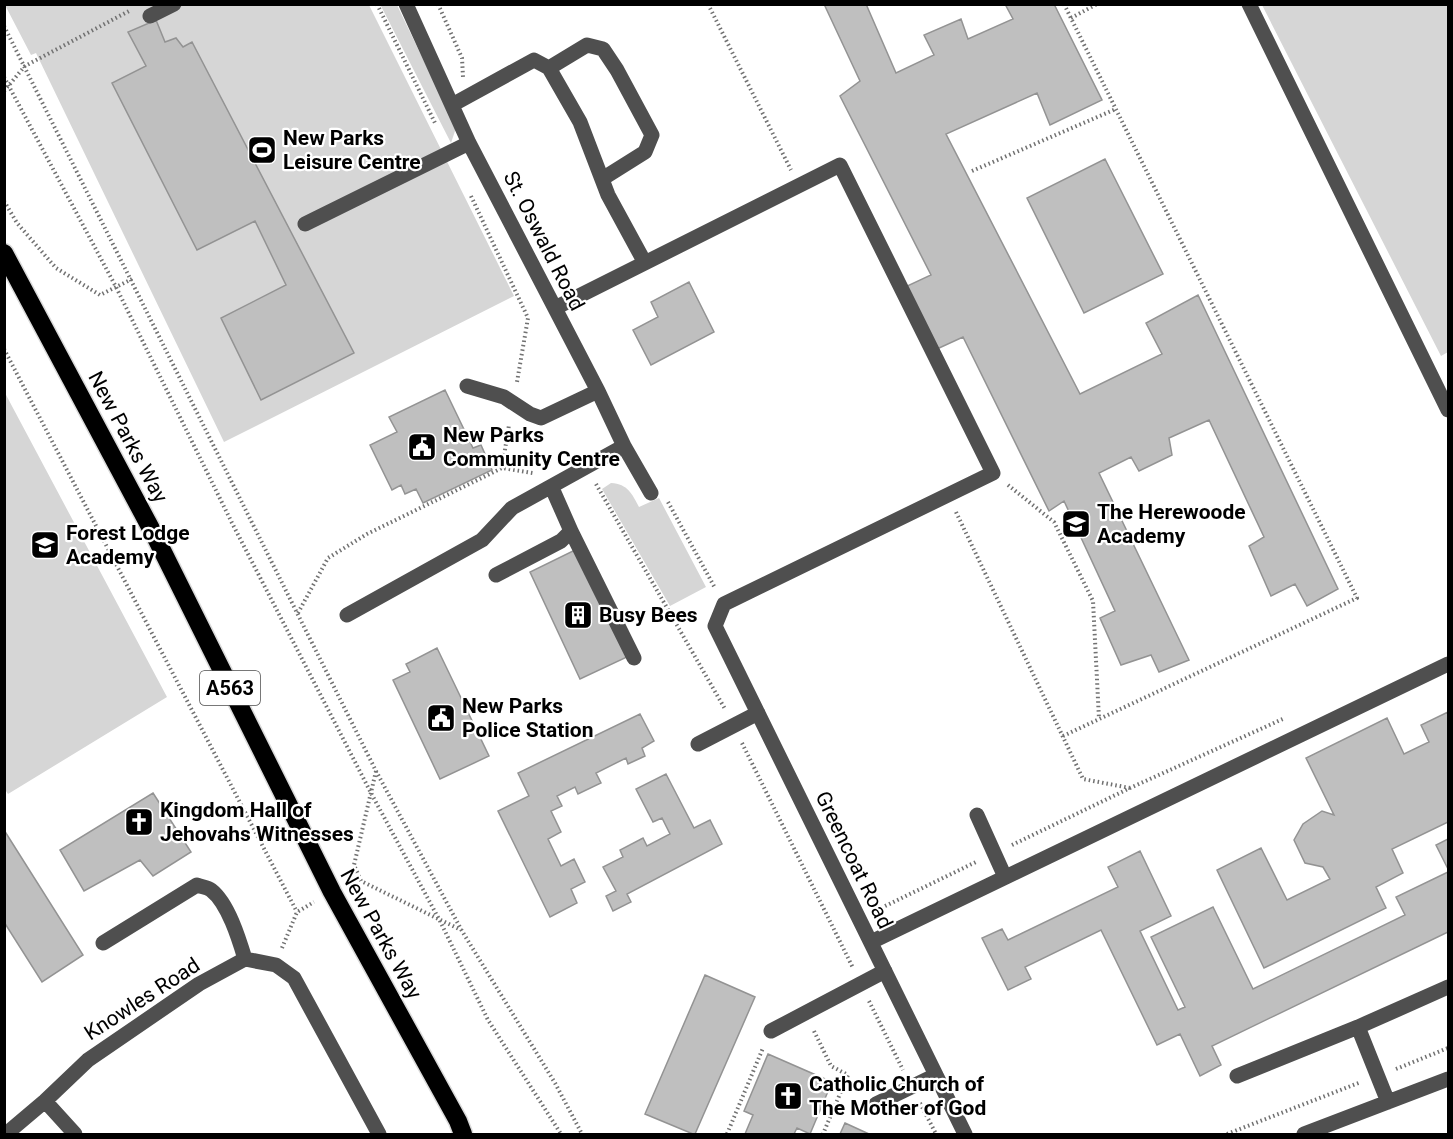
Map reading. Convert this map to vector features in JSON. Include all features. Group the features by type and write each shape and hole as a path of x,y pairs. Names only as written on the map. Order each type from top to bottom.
{"highway":[{"name":"New Parks Way","path":"4,253 157,540 332,892 464,1130"}],"street":[{"path":"150,16 174,4"},
{"name":"St. Oswald Road","path":"406,4 469,143 598,391 624,446 651,493"},
{"path":"1249,4 1449,410"},
{"path":"549,68 587,45 603,49 652,135 645,152 602,179"},
{"path":"452,105 534,60 549,68 580,122 608,195 645,263"},
{"path":"305,224 469,143"},
{"path":"555,308 840,165 993,473 724,604"},
{"path":"467,386 504,397 541,418 598,391"},
{"path":"347,615 482,540 512,508 587,469 624,446"},
{"path":"552,488 634,658"},
{"path":"496,575 561,541 571,531"},
{"name":"Greencoat Road","path":"724,604 715,626 965,1134"},
{"path":"871,942 1449,664"},
{"path":"698,744 758,713"},
{"path":"977,815 1005,877"},
{"path":"103,943 197,885 210,890 227,912 238,935 245,959 276,965 294,978 379,1134"},
{"name":"Knowles Road","path":"6,1134 88,1060 199,984 245,959"},
{"path":"771,1031 885,971"},
{"path":"1237,1076 1449,987"},
{"path":"1358,1027 1388,1102"},
{"path":"876,1104 936,1075"},
{"path":"1304,1134 1449,1079"},
{"path":"45,1101 75,1134"}],"path":[{"path":"376,4 450,152"},
{"path":"708,4 799,185"},
{"path":"1063,736 1358,598 1064,4"},
{"path":"1071,18 1097,4"},
{"path":"4,91 25,66 132,10"},
{"path":"4,26 376,771 462,931 555,1083 582,1134"},
{"path":"4,77 116,287 232,523 371,792 441,921 488,1020 561,1134"},
{"path":"972,171 1116,108"},
{"path":"470,193 528,318 502,468"},
{"path":"4,201 17,223 56,268 100,295 132,279"},
{"path":"4,349 297,912"},
{"path":"298,613 328,558 367,534 502,468 537,474"},
{"path":"587,469 734,725 936,1134"},
{"path":"993,473 1054,522 1093,601 1099,719"},
{"path":"651,493 665,496 724,604"},
{"path":"948,495 1083,779 1130,788"},
{"path":"859,919 1130,788 1290,715"},
{"path":"376,771 354,865 361,881 462,931"},
{"path":"276,965 297,912 332,892 361,881"},
{"path":"805,1013 831,1066 848,1075 823,1134"},
{"path":"727,1134 771,1031"},
{"path":"1227,1134 1449,1048"}],"shaded area":[{"name":"New Parks Leisure Centre","path":"5,5 369,5 514,296 224,442 36,53 31,55"},
{"path":"397,5 456,128 451,143 381,6"},
{"path":"1262,5 1448,5 1448,352 1441,356"},
{"name":"Forest Lodge Academy","path":"5,393 167,697 8,794 4,788"},
{"path":"611,483 622,485 632,494 639,507 659,498 706,587 670,606 602,489"}],"building":[{"path":"824,4 866,4 896,73 934,55 924,35 961,19 968,39 1013,19 1005,4 1054,4 1102,100 1050,125 1037,93 946,134 1080,394 1162,354 1146,323 1198,295 1338,589 1307,606 1295,584 1271,596 1249,546 1264,537 1209,420 1169,438 1172,455 1139,471 1131,457 1099,473 1189,660 1159,672 1151,655 1121,665 1100,618 1115,611 1064,501 1049,511 963,337 937,349 905,287 931,275 840,96 860,81"},
{"path":"156,20 165,42 176,38 183,47 192,42 354,353 261,400 221,318 286,285 255,221 197,250 112,83 146,66 128,32"},
{"path":"1105,159 1163,274 1084,313 1027,198"},
{"path":"689,282 714,332 651,365 633,330 658,317 651,302"},
{"name":"New Parks Community Centre","path":"445,390 473,448 481,445 492,470 423,503 416,489 405,494 401,485 392,490 370,445 397,432 389,417"},
{"name":"Busy Bees","path":"575,550 627,657 580,679 530,572"},
{"name":"New Parks Police Station","path":"437,648 489,756 440,779 393,680 410,672 406,664"},
{"path":"1448,712 1448,822 1392,849 1403,873 1376,887 1386,908 1264,968 1217,870 1261,848 1287,900 1330,879 1323,867 1305,863 1294,840 1303,824 1322,811 1334,815 1306,758 1387,718 1404,754 1429,742 1421,725"},
{"path":"640,714 654,741 642,748 645,756 628,764 626,758 596,773 601,783 578,794 575,787 557,796 562,806 551,811 561,832 548,839 561,866 574,859 585,882 571,889 577,903 550,917 498,811 529,796 518,773"},
{"path":"666,774 694,828 710,820 722,844 627,894 631,902 613,911 606,896 616,891 603,867 623,857 620,850 643,838 647,846 670,834 662,818 653,822 636,789"},
{"name":"Kingdom Hall of Jehovahs Witnesses","path":"153,793 191,852 153,876 140,860 84,891 60,850"},
{"path":"4,830 83,955 42,982 4,922"},
{"path":"1448,839 1448,869 1436,845"},
{"path":"1140,851 1171,916 1140,931 1178,1010 1185,1007 1151,937 1213,907 1253,989 1405,915 1396,897 1448,872 1448,932 1212,1046 1221,1065 1200,1076 1180,1034 1157,1045 1101,930 1025,967 1031,979 1008,990 982,938 1002,929 1008,940 1118,887 1108,867"},
{"path":"705,975 755,997 695,1134 693,1134 645,1114"},
{"name":"Catholic Church of The Mother of God","path":"768,1054 832,1082 810,1134 797,1128 794,1134 745,1134 753,1115 744,1111"},
{"path":"845,1123 869,1134 840,1134"}],"place":[{"name":"New Parks Leisure Centre","path":"262,150"},
{"name":"New Parks Community Centre","path":"422,447"},
{"name":"The Herewoode Academy","path":"1076,524"},
{"name":"Forest Lodge Academy","path":"45,545"},
{"name":"Busy Bees","path":"578,615"},
{"name":"New Parks Police Station","path":"441,718"},
{"name":"Kingdom Hall of Jehovahs Witnesses","path":"139,822"},
{"name":"Catholic Church of The Mother of God","path":"788,1096"}]}
